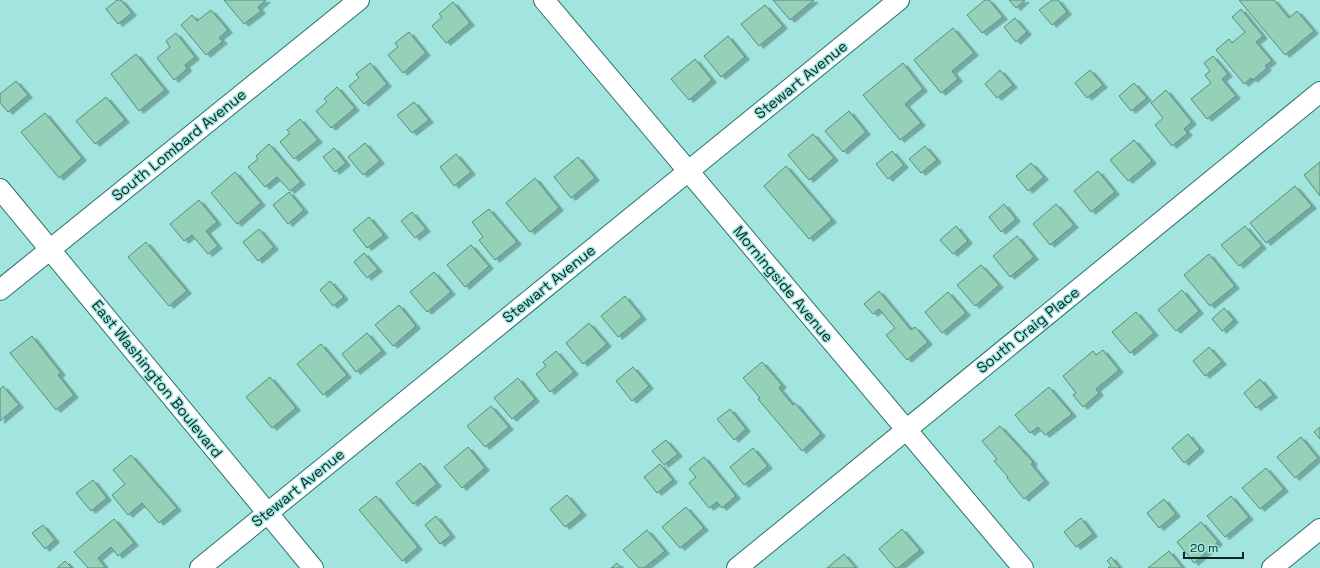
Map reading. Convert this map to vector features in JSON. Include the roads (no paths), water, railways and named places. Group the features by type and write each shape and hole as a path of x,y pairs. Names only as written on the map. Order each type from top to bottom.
{"street":[{"name":"South Lombard Avenue","path":"0,290 359,0"},
{"name":"Morningside Avenue","path":"544,0 687,172 1023,568"},
{"name":"Stewart Avenue","path":"200,568 899,0"},
{"name":"South Craig Place","path":"737,568 905,429 1320,92"},
{"name":"East Washington Boulevard","path":"0,189 313,568"},
{"path":"1272,568 1320,529"}]}
